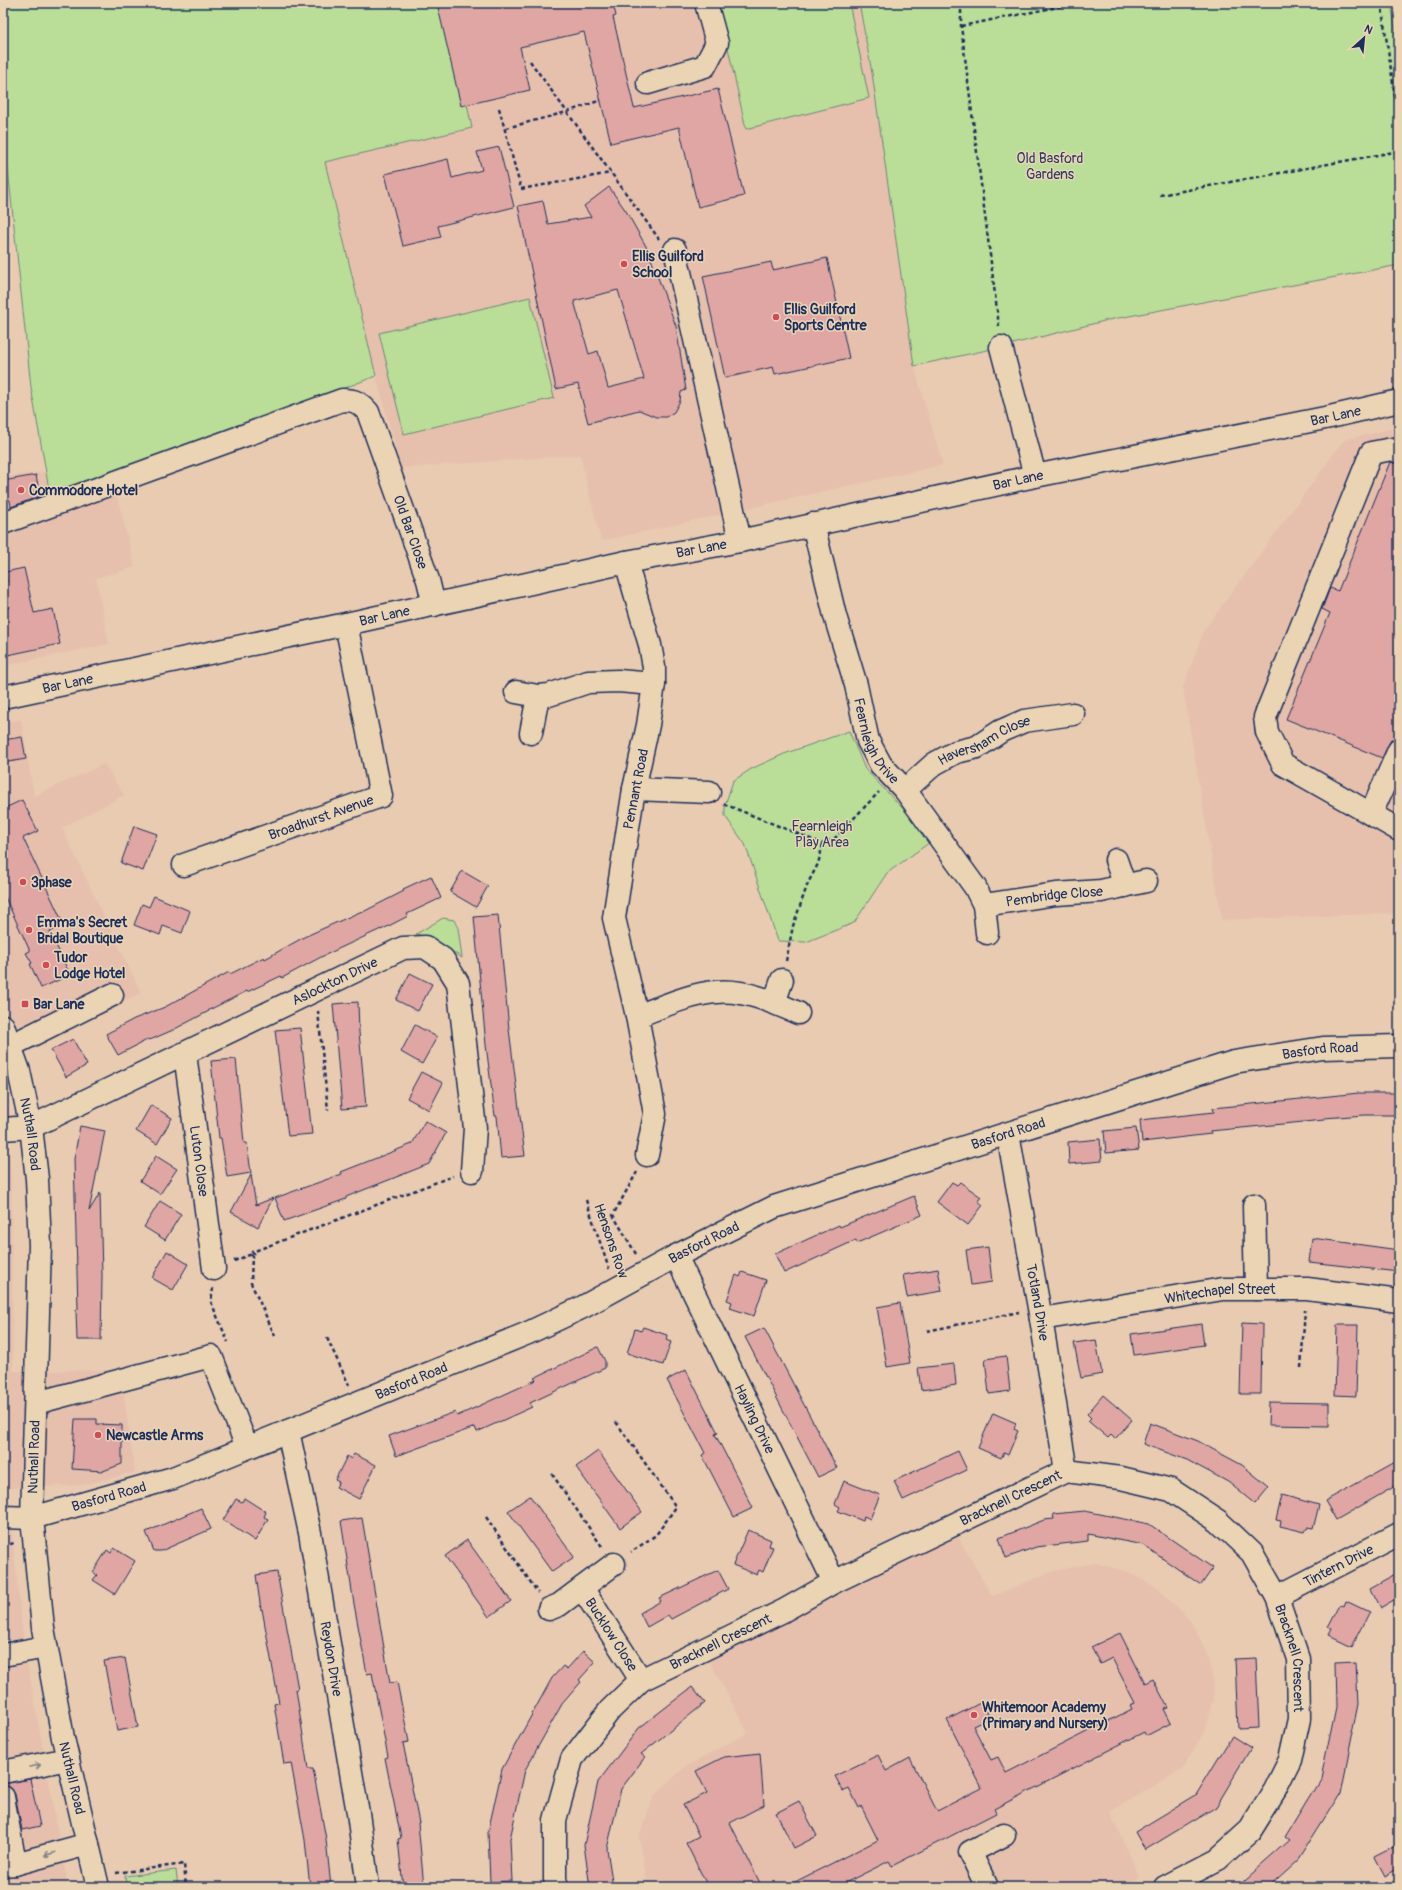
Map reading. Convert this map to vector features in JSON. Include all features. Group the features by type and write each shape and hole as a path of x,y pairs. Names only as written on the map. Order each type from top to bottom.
{"main road":[{"path":"648,83 704,66 717,43 706,3"},
{"path":"675,250 740,540"},
{"path":"1001,347 1035,476"},
{"name":"Old Bar Close","path":"3,523 342,400 352,400 359,402 368,412 428,580 434,605"},
{"name":"Bar Lane","path":"3,697 434,605 626,562 740,540 1035,476 1330,417 1399,401"},
{"path":"1399,452 1392,449 1371,453 1265,718 1267,732 1283,764 1399,830"},
{"name":"Fearnleigh Drive","path":"814,524 835,616 856,685 868,741 881,765 900,784 975,887 984,905 988,933"},
{"name":"Pennant Road","path":"626,562 650,646 654,667 654,684 648,725 634,789 614,918 637,1016 663,1114 647,1155"},
{"name":"Broadhurst Avenue","path":"184,865 381,796 346,624"},
{"path":"516,692 538,696 549,695 588,682 618,681 654,684"},
{"path":"531,733 538,696"},
{"name":"Haversham Close","path":"900,784 956,752 977,747 1001,731 1024,722 1073,714"},
{"path":"1371,814 1399,750"},
{"path":"634,789 709,792"},
{"name":"Pembridge Close","path":"1116,860 1125,886"},
{"name":"Pembridge Close","path":"984,905 1056,894 1101,891 1146,881"},
{"name":"Aslockton Drive","path":"31,1127 403,948 425,947 443,959 458,983 475,1128 472,1171"},
{"path":"774,1003 782,980"},
{"path":"637,1016 696,995 717,992 739,992 774,1003 798,1013"},
{"path":"10,1046 112,995"},
{"name":"Nuthall Road","path":"3,1026 19,1071 31,1127 37,1179 40,1245 32,1518 46,1647 68,1759 96,1881"},
{"name":"Basford Road","path":"3,1517 32,1518 173,1478 528,1333 584,1307 676,1256 774,1207 1234,1062 1323,1048 1399,1046"},
{"name":"Luton Close","path":"185,1054 214,1269"},
{"path":"3,1129 31,1127"},
{"name":"Totland Drive","path":"1008,1134 1066,1471"},
{"path":"1254,1204 1256,1289"},
{"name":"Hayling Drive","path":"676,1256 834,1582"},
{"name":"Whitechapel Street","path":"1040,1313 1223,1289 1307,1289 1399,1300"},
{"path":"36,1403 211,1356 247,1447"},
{"name":"Reydon Drive","path":"288,1431 310,1533 358,1813 368,1887"},
{"name":"Bracknell Crescent","path":"557,1887 555,1879 555,1820 572,1759 610,1710 641,1680 783,1611 834,1582 1066,1471 1121,1478 1171,1490 1218,1521 1252,1553 1277,1597 1298,1659 1299,1719 1290,1760 1275,1790 1250,1830 1217,1860 1165,1887"},
{"name":"Tintern Drive","path":"1277,1597 1399,1534"},
{"name":"Bucklow Close","path":"549,1609 558,1605 614,1564"},
{"name":"Bucklow Close","path":"582,1588 641,1680"},
{"path":"3,1655 46,1647"},
{"path":"3,1772 68,1759"},
{"path":"3,1797 9,1864 88,1844"},
{"path":"987,1887 970,1852 1004,1835"}],"path":[{"path":"961,3 961,26 1001,347"},
{"path":"961,26 1078,3"},
{"path":"1381,3 1399,123"},
{"path":"530,61 660,241 675,250"},
{"path":"506,128 567,112 600,100"},
{"path":"499,108 506,128 521,189 611,173"},
{"path":"1160,195 1399,151"},
{"path":"782,980 793,926 808,883 818,864 823,844 834,838 900,784"},
{"path":"709,792 725,805 823,844"},
{"path":"316,989 328,1110"},
{"path":"647,1155 614,1215 647,1272"},
{"path":"229,1345 211,1302 214,1269 254,1252 252,1252 449,1177 472,1171"},
{"name":"Hensons Row","path":"586,1200 616,1289"},
{"path":"252,1252 251,1283 275,1336"},
{"path":"1301,1368 1307,1289"},
{"path":"927,1331 1040,1313"},
{"path":"327,1338 358,1402"},
{"path":"552,1474 614,1564 656,1535 676,1507 616,1422"},
{"path":"486,1518 549,1609"},
{"path":"96,1881 184,1864 186,1887"}],"shaded area":[{"name":"Ellis Guilford School","path":"446,3 859,3 872,73 914,366 943,465 601,541 580,455 401,468 376,376 325,162 471,128"},
{"path":"1391,3 1399,3 1399,53"},
{"path":"1399,427 1399,913 1222,920 1183,688 1204,630 1344,440"},
{"path":"45,472 50,495 112,476 135,567 96,578 109,644 3,666 3,477"},
{"path":"21,719 34,796 104,764 124,795 62,828 141,993 3,1058 3,723"},
{"path":"3,1110 11,1173 13,1371 120,1370 135,1472 84,1485 7,1488 24,1644 68,1887 3,1887"},
{"name":"Whitemoor Academy (Primary and Nursery)","path":"957,1535 992,1596 1054,1571 1095,1563 1129,1572 1157,1588 1191,1621 1211,1665 1214,1700 1205,1730 1183,1769 1110,1812 1140,1877 1122,1887 651,1887 647,1881 639,1836 654,1796 686,1766 748,1733 705,1653"}],"green space":[{"path":"3,3 446,3 472,128 325,162 376,376 112,476 50,495 31,387 3,122"},
{"path":"718,3 849,3 869,98 746,129"},
{"name":"Old Basford Gardens","path":"859,3 1391,3 1399,53 1399,265 1108,320 1001,347 914,366 872,73"},
{"path":"530,297 554,398 404,434 379,333"},
{"name":"Fearnleigh Play Area","path":"849,731 865,769 933,840 887,873 854,923 806,942 778,941 745,844 725,816 725,805 733,781 751,769 784,754"},
{"path":"443,918 454,920 458,928 462,958 432,938 416,934"},
{"path":"176,1870 178,1887 126,1887 125,1876"}],"building":[{"path":"437,3 613,3 616,16 613,17 634,108 718,89 744,196 698,207 679,127 611,143 584,32 520,47 530,90 461,106"},
{"path":"499,147 514,207 438,226 441,237 403,246 385,174 448,159 452,178 482,170 477,152"},
{"path":"609,187 626,211 647,248 676,326 686,390 681,392 680,401 674,412 666,417 656,417 639,410 588,423 578,384 556,389 518,206 543,201 548,224 591,217 584,206","holes":["618,290 644,379 608,388 598,351 589,354 574,301"]},
{"name":"Ellis Guilford Sports Centre","path":"827,258 849,358 775,374 773,367 725,378 703,276 771,262 773,270"},
{"path":"1390,462 1399,464 1399,738 1391,740 1382,758 1286,719 1330,613 1322,609 1330,588 1338,591"},
{"name":"Commodore Hotel","path":"36,475 40,496 11,507 10,500 3,501 3,481"},
{"path":"24,568 34,613 53,609 60,644 3,656 3,609 9,607 4,583 7,582 5,572"},
{"path":"22,737 26,759 3,763 3,740"},
{"path":"22,800 38,831 23,838 64,925 50,932 70,975 41,988 30,964 32,963 26,953 30,951 3,893 3,809"},
{"path":"134,826 157,834 143,871 121,863"},
{"path":"462,871 488,886 476,907 450,892"},
{"path":"431,876 441,898 407,914 408,916 381,930 321,957 282,978 281,976 247,991 173,1030 150,1040 149,1039 118,1055 106,1034 134,1019 165,1007 229,972 230,974 264,957 265,959 304,937 362,911 363,912 404,891 403,889"},
{"path":"154,896 190,911 182,933 163,926 160,935 134,925 142,904 149,907"},
{"path":"498,915 509,1029 525,1156 501,1158 497,1116 495,1116 486,1045 474,917"},
{"path":"410,973 432,984 418,1011 396,1000"},
{"path":"358,1002 359,1032 366,1107 342,1109 333,1004"},
{"path":"415,1025 437,1037 422,1064 401,1052"},
{"path":"300,1028 312,1134 288,1136 275,1030"},
{"path":"73,1039 87,1065 66,1077 51,1050"},
{"path":"236,1059 244,1143 247,1143 251,1173 227,1177 221,1138 219,1138 211,1061"},
{"path":"421,1072 443,1083 429,1110 407,1098"},
{"path":"1359,1093 1397,1093 1398,1115 1365,1115 1324,1118 1324,1120 1210,1131 1211,1134 1142,1142 1140,1120 1214,1112 1213,1108"},
{"path":"151,1105 172,1118 157,1144 136,1131"},
{"path":"425,1121 446,1133 429,1164 346,1197 346,1199 284,1221 275,1198 342,1174 341,1172 412,1144"},
{"path":"80,1126 105,1131 89,1211 100,1193 102,1276 101,1340 77,1340 76,1310 78,1309 74,1159"},
{"path":"1136,1128 1139,1150 1106,1153 1104,1131"},
{"path":"1100,1139 1102,1161 1069,1164 1068,1142"},
{"path":"156,1156 177,1169 160,1194 140,1181"},
{"path":"251,1175 256,1205 273,1198 258,1227 231,1212"},
{"path":"952,1182 957,1185 960,1182 981,1197 978,1201 983,1205 968,1225 937,1202"},
{"path":"914,1196 922,1215 857,1243 856,1240 784,1273 775,1254 839,1225 840,1227"},
{"path":"160,1201 181,1214 165,1240 144,1227"},
{"path":"1312,1238 1399,1250 1399,1272 1309,1262"},
{"path":"988,1247 992,1282 971,1285 966,1250"},
{"path":"167,1251 188,1264 173,1290 152,1278"},
{"path":"938,1269 942,1291 907,1297 903,1275"},
{"path":"742,1272 766,1280 754,1316 730,1308 732,1302 727,1300 736,1275 740,1277"},
{"path":"900,1303 910,1363 887,1367 877,1307"},
{"path":"1242,1323 1262,1324 1261,1394 1240,1394"},
{"path":"1201,1324 1204,1345 1134,1355 1131,1334"},
{"path":"1337,1325 1358,1325 1356,1396 1335,1395"},
{"path":"643,1327 667,1335 666,1340 671,1342 663,1365 627,1353 635,1329 641,1331"},
{"path":"764,1328 837,1468 818,1477 745,1337"},
{"path":"1096,1340 1102,1374 1081,1378 1074,1343"},
{"path":"598,1347 605,1361 605,1368 530,1403 532,1407 477,1432 475,1427 396,1456 389,1436 455,1412 457,1416 536,1380 534,1378"},
{"path":"1006,1356 1010,1391 989,1394 985,1359"},
{"path":"954,1364 956,1385 921,1390 918,1368"},
{"path":"686,1370 718,1433 715,1434 753,1508 734,1517 702,1455 705,1453 667,1380"},
{"path":"1103,1395 1132,1420 1115,1439 1111,1435 1108,1438 1088,1421 1091,1418 1087,1414"},
{"path":"1269,1402 1329,1403 1329,1426 1268,1425"},
{"path":"993,1413 1016,1423 1014,1429 1018,1431 1008,1455 1004,1453 1001,1458 978,1448"},
{"name":"Newcastle Arms","path":"75,1419 97,1419 97,1424 122,1425 122,1464 103,1471 72,1469"},
{"path":"1150,1423 1198,1441 1242,1465 1269,1487 1255,1504 1228,1482 1187,1460 1143,1444"},
{"path":"598,1451 642,1512 620,1528 576,1467"},
{"path":"958,1451 967,1470 903,1500 894,1481"},
{"path":"354,1454 376,1465 359,1499 336,1487 339,1482 335,1480 347,1456 351,1459"},
{"path":"1399,1460 1399,1484 1336,1520 1325,1501"},
{"path":"844,1481 880,1495 870,1519 864,1516 863,1521 838,1511 840,1507 835,1504"},
{"path":"1282,1495 1319,1505 1313,1529 1307,1528 1305,1532 1280,1526 1281,1521 1276,1520"},
{"path":"530,1496 574,1557 552,1572 508,1511"},
{"path":"244,1498 266,1512 264,1517 268,1519 255,1541 223,1520 236,1499 242,1502"},
{"path":"201,1508 211,1529 161,1551 154,1551 146,1532"},
{"path":"1085,1511 1149,1524 1213,1568 1201,1585 1143,1545 1088,1534 1088,1541 1036,1547 1006,1558 999,1538 1044,1520 1054,1519 1053,1514"},
{"path":"362,1518 390,1683 397,1682 409,1742 403,1743 419,1823 424,1887 403,1887 398,1839 401,1838 385,1758 388,1757 372,1673 367,1674 354,1604 341,1521"},
{"path":"748,1530 771,1540 769,1546 773,1547 763,1572 759,1570 757,1575 733,1565"},
{"path":"467,1540 511,1601 489,1617 445,1556"},
{"path":"114,1548 135,1561 115,1594 93,1580 97,1575 93,1572 107,1550 111,1553"},
{"path":"718,1570 728,1589 671,1619 668,1615 647,1627 640,1613 661,1601 659,1598"},
{"path":"277,1572 298,1689 296,1689 308,1769 313,1769 326,1839 331,1887 310,1887 305,1840 291,1763 284,1764 274,1704 279,1703 262,1609 261,1610 256,1575"},
{"path":"1399,1573 1399,1597 1380,1608 1370,1589"},
{"path":"1346,1601 1369,1612 1352,1646 1329,1635 1332,1629 1328,1627 1340,1604 1344,1606"},
{"path":"1120,1633 1145,1683 1153,1679 1168,1708 1164,1709 1171,1723 1146,1736 1144,1732 994,1809 996,1813 892,1866 889,1861 837,1887 785,1887 878,1840 861,1806 859,1808 849,1788 843,1791 835,1776 878,1755 886,1771 910,1758 937,1811 982,1788 947,1720 982,1702 990,1718 973,1726 991,1760 998,1757 1006,1773 1132,1709 1130,1705 1135,1703 1112,1658 1100,1664 1091,1647"},
{"path":"583,1651 595,1662 579,1680 581,1682 562,1704 525,1770 510,1839 512,1881 490,1882 488,1832 502,1769 552,1678 563,1666 567,1669"},
{"path":"125,1658 138,1727 117,1731 104,1661"},
{"path":"1256,1658 1259,1728 1238,1729 1235,1659"},
{"path":"1356,1662 1358,1704 1340,1793 1297,1861 1268,1887 1236,1887 1289,1840 1285,1837 1321,1778 1336,1706 1335,1663"},
{"path":"692,1687 705,1703 641,1754 645,1757 621,1789 607,1849 613,1887 590,1887 584,1845 598,1782 639,1728"},
{"path":"1232,1736 1251,1748 1216,1807 1145,1850 1135,1832 1196,1795"},
{"path":"760,1753 764,1805 730,1823 762,1887 708,1887 686,1843 699,1836 683,1805 707,1793 696,1771 724,1757"},
{"path":"30,1779 40,1826 22,1830 15,1794 12,1789 3,1784"},
{"path":"799,1801 817,1836 794,1848 776,1813"},
{"path":"1399,1844 1399,1867 1385,1875 1375,1856"}],"place":[{"name":"Ellis Guilford School","path":"624,264"},
{"name":"Ellis Guilford Sports Centre","path":"776,317"},
{"name":"Commodore Hotel","path":"21,490"},
{"name":"3phase","path":"23,882"},
{"name":"Emma's Secret Bridal Boutique","path":"29,930"},
{"name":"Tudor Lodge Hotel","path":"46,965"},
{"name":"Bar Lane","path":"25,1004"},
{"name":"Newcastle Arms","path":"98,1435"},
{"name":"Whitemoor Academy (Primary and Nursery)","path":"974,1715"}]}
